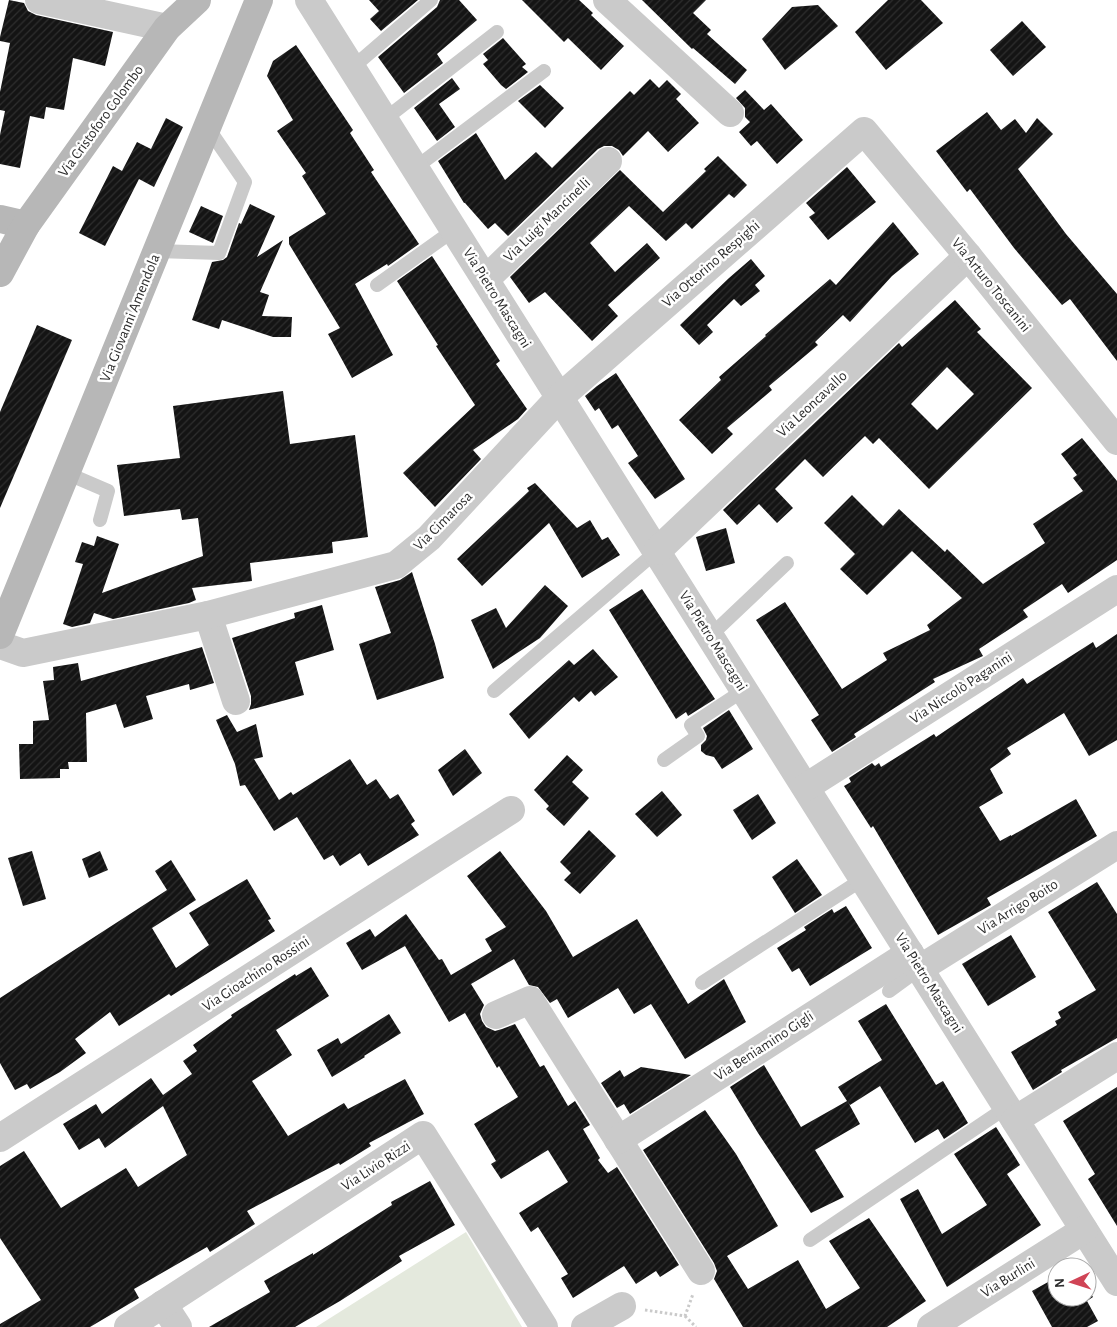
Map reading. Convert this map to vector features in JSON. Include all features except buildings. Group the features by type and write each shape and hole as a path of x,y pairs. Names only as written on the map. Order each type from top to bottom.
{"main road":[{"name":"Via Cristoforo Colombo","path":"0,273 13,222 167,28 197,0"},
{"name":"Via Giovanni Amendola","path":"0,635 259,0"}],"street":[{"path":"39,0 167,28"},
{"name":"Via Pietro Mascagni","path":"309,0 1084,1230 1109,1253 1117,1282"},
{"path":"607,0 730,113"},
{"name":"Via Arturo Toscanini","path":"864,131 968,256 1117,441"},
{"name":"Via Ottorino Respighi","path":"559,398 864,131"},
{"name":"Via Luigi Mancinelli","path":"486,279 608,161"},
{"name":"Via Leoncavallo","path":"656,551 968,256"},
{"name":"Via Cimarosa","path":"0,645 23,654 208,615 396,565 430,538 559,398"},
{"name":"Via Niccolò Paganini","path":"806,787 1117,589"},
{"path":"208,615 236,702"},
{"name":"Via Gioachino Rossini","path":"0,1138 511,810"},
{"name":"Via Arrigo Boito","path":"914,961 1117,845"},
{"name":"Via Beniamino Gigli","path":"618,1140 914,961"},
{"path":"496,1015 530,1000 701,1271"},
{"path":"1011,1114 1117,1056"},
{"name":"Via Livio Rizzi","path":"128,1327 423,1135 544,1327"},
{"name":"Via Burlini","path":"931,1327 1084,1230"},
{"path":"163,1304 178,1327"},
{"path":"584,1327 622,1306"}],"lane":[{"path":"352,68 431,0"},
{"path":"385,119 497,32"},
{"path":"415,168 544,71"},
{"path":"157,251 219,253 245,182 208,128"},
{"path":"376,285 454,230"},
{"path":"66,473 108,491 100,520"},
{"path":"494,691 656,551"},
{"path":"710,636 787,564"},
{"path":"664,760 698,736 691,725 744,690"},
{"path":"702,984 863,879"},
{"path":"889,991 914,961"},
{"path":"810,1240 1011,1114"}],"path":[{"path":"685,1316 701,1271"},
{"path":"622,1306 685,1316 696,1327"}],"shaded area":[{"path":"466,1232 522,1327 316,1327"}]}
